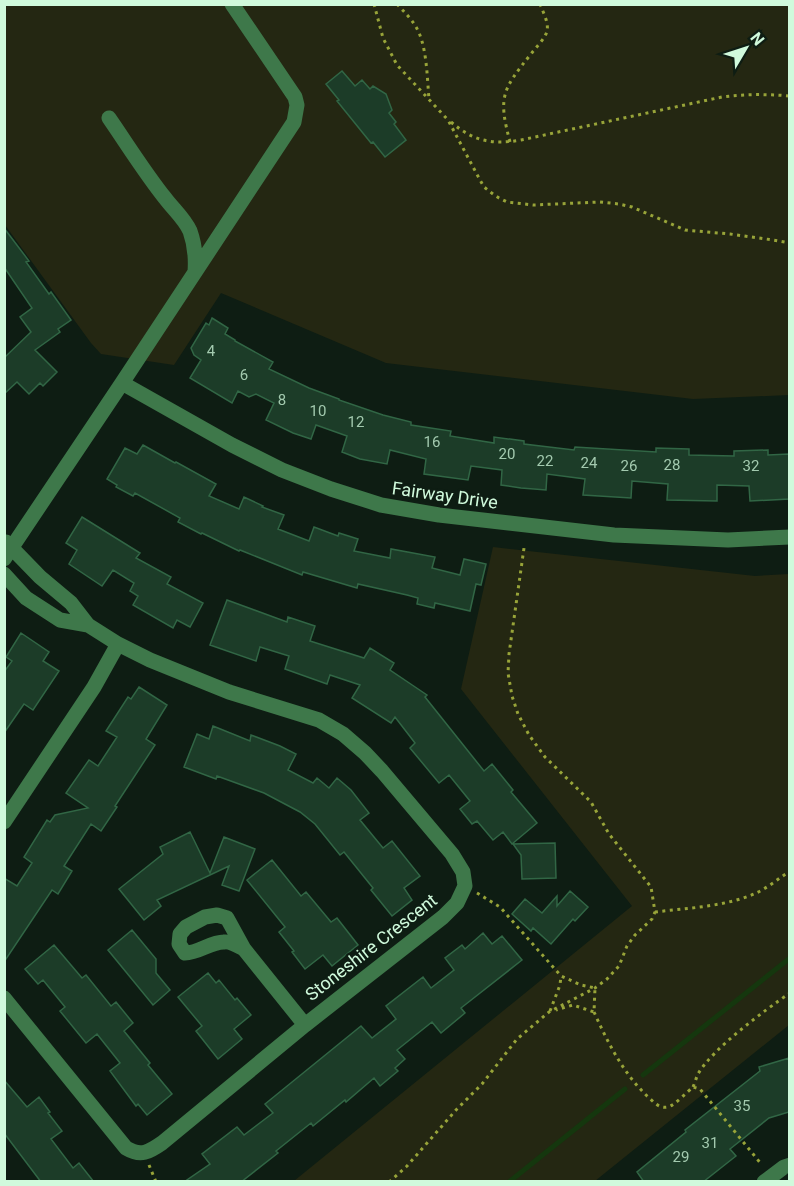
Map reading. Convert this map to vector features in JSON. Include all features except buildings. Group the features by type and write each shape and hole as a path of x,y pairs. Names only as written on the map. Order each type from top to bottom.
{"street":[{"path":"232,4 295,97 297,105 294,122 122,383 7,549 70,603 88,625 118,644 150,660 229,692 319,720 343,734 382,771 452,854 463,873 465,886"},
{"path":"109,118 165,199 186,223 196,258 195,272"},
{"name":"Fairway Drive","path":"122,383 232,445 282,470 381,505 438,515 614,535 728,540 789,537"},
{"path":"4,574 26,598 60,620 88,625"},
{"path":"4,822 94,687 118,644"},
{"name":"Stoneshire Crescent","path":"4,998 126,1148 134,1153 144,1153 162,1143 305,1025 443,917 457,903 465,886"},
{"path":"244,949 305,1025"},
{"path":"768,1179 789,1165"}],"path":[{"path":"374,4 383,38 397,65 448,120 459,129 481,140 498,143 510,142 741,94 789,96"},
{"path":"397,4 417,28 421,39 429,100"},
{"path":"510,142 503,116 504,98 507,86 546,35 548,26 540,4"},
{"path":"448,120 484,186 507,202 619,204 632,207 685,230 789,243"},
{"path":"389,1182 407,1166 482,1084 517,1039 549,1012 595,988 607,979 619,966 627,946 652,919 655,912 651,887 609,834 591,802 545,757 529,735 518,714 508,673 524,548"},
{"path":"655,912 732,901 754,894 789,870"},
{"path":"465,886 500,907 561,976 581,986 595,988"},
{"path":"549,1012 560,985 561,976"},
{"path":"595,988 594,1012 617,1059 635,1084 659,1107 668,1107 693,1087 699,1073 725,1044 771,1005 789,993"},
{"path":"549,1012 573,1005 594,1012"},
{"path":"693,1087 700,1089 768,1179"}],"green space":[{"path":"4,5 789,5 789,395 693,399 386,363 221,293 174,365 101,354 5,225"},
{"path":"493,547 755,576 789,574 789,1025 595,1181 294,1181 632,906 461,689"}],"waterway":[{"path":"643,1075 790,958"},
{"path":"509,1182 625,1089"}]}
